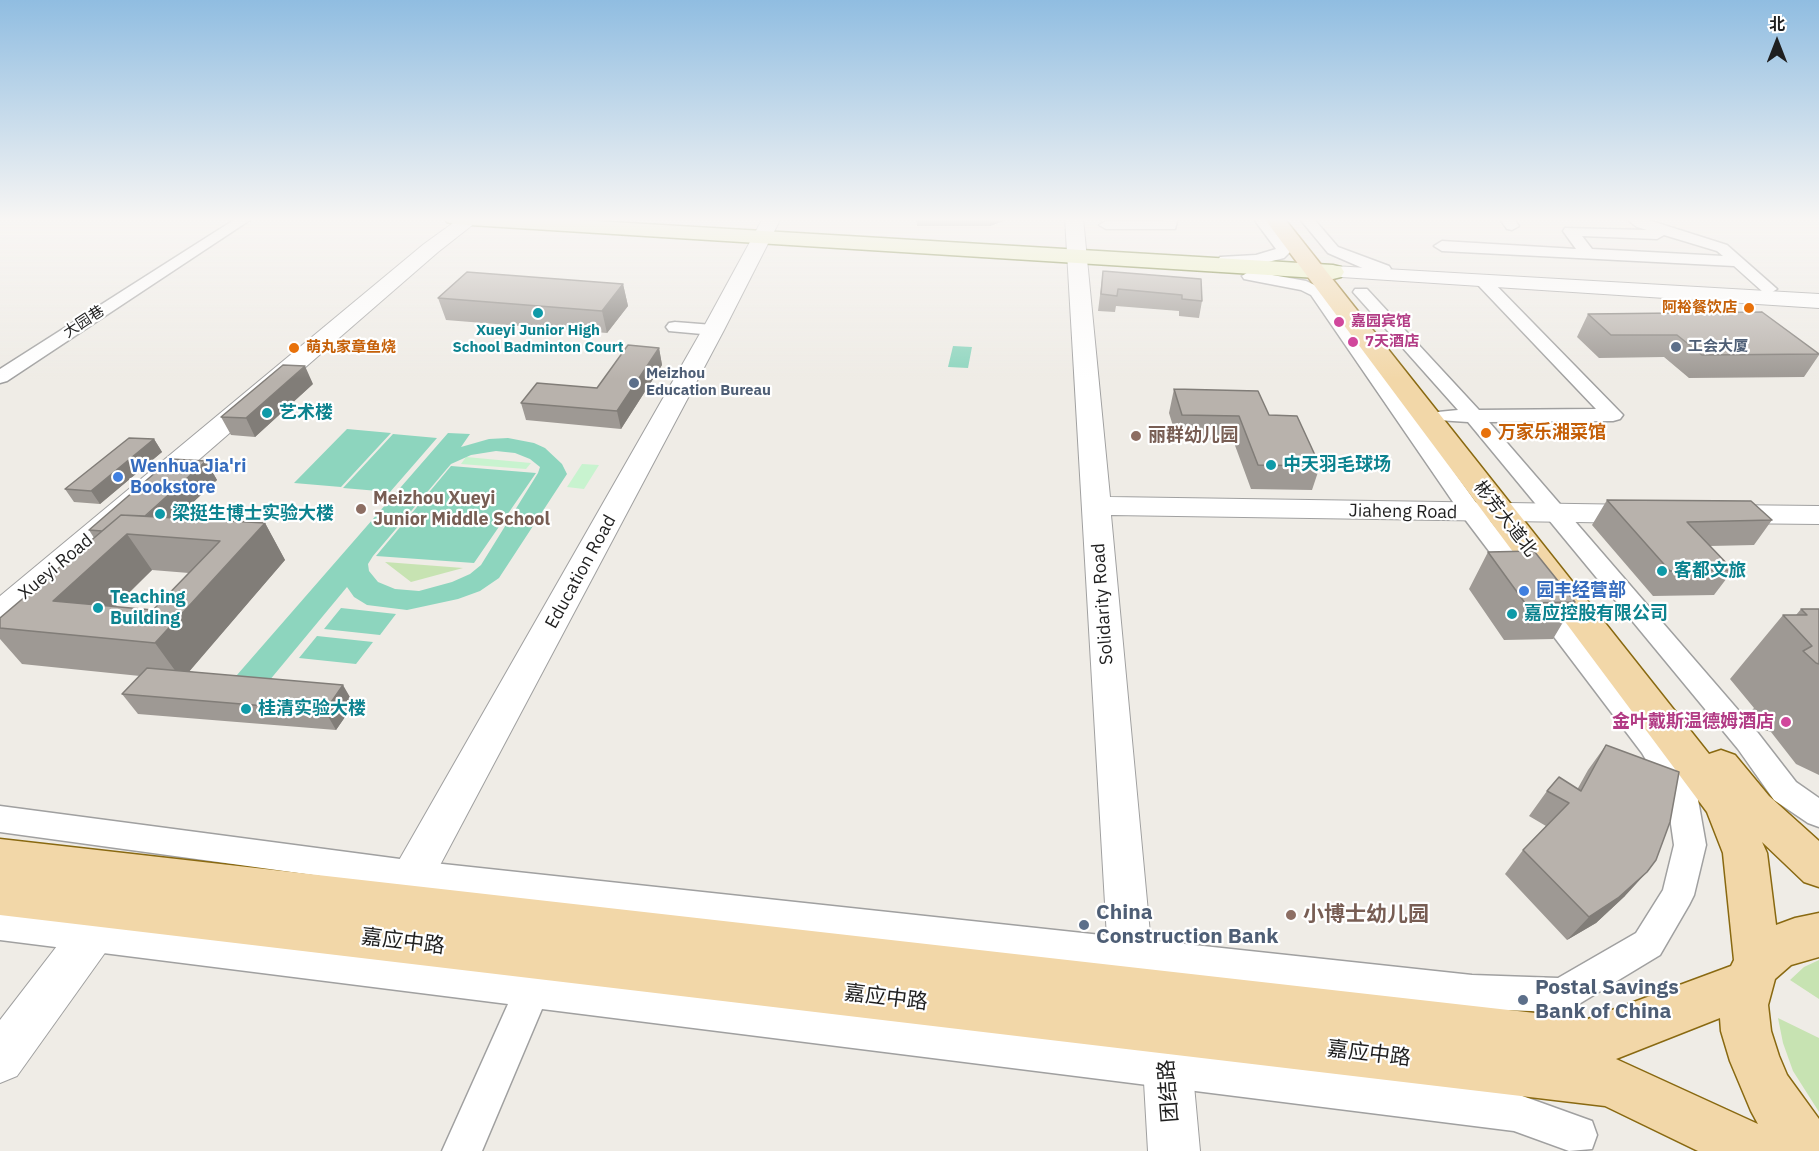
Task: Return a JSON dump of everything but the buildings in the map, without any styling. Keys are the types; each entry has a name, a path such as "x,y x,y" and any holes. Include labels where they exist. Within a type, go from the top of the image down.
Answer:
{"main road":[{"path":"1319,272 1324,272"},
{"name":"彬芳大道北","path":"1324,272 1459,416 1498,513 1754,808 1819,868"},
{"name":"彬芳大道北","path":"1324,272 1498,513 1724,803 1745,853 1753,973 1744,1005 1746,1031 1755,1061 1770,1093 1792,1128 1811,1151"},
{"name":"嘉应中路","path":"0,858 406,890 1129,972 1588,1044 1676,1012 1753,973 1774,949 1795,940 1819,935"},
{"name":"嘉应中路","path":"0,895 101,922 1165,1030 1608,1081 1758,1151"}],"street":[{"name":"大园巷","path":"7,373 163,272"},
{"name":"Xueyi Road","path":"0,614 403,272"},
{"name":"Education Road","path":"406,890 743,272"},
{"name":"Solidarity Road","path":"1079,272 1129,972"},
{"path":"1324,272 1819,301"},
{"path":"1750,272 1769,289"},
{"path":"1129,972 1562,995 1648,944 1678,895 1690,845 1682,794 1498,513 1317,292 1306,286 1250,276"},
{"path":"1459,416 1613,414 1483,281"},
{"path":"1361,292 1459,416 1556,513 1748,741 1785,791 1819,814"},
{"path":"675,327 713,330"},
{"name":"Jiaheng Road","path":"1096,506 1664,514"},
{"path":"1700,514 1819,515"},
{"path":"0,819 406,890"},
{"path":"0,924 101,922 1514,1112 1578,1135"},
{"path":"0,1059 101,922"},
{"path":"462,1151 525,1006"},
{"name":"团结路","path":"1165,1030 1174,1151"}],"green space":[{"path":"953,346 972,347 968,368 948,367"},
{"path":"347,429 391,433 341,487 294,483"},
{"path":"448,433 470,434 461,447 489,439 508,438 534,443 545,448 562,464 567,474 499,578 480,591 458,599 407,610 367,605 354,597 347,587 264,687 230,683","holes":["496,451 515,453 530,459 540,467 481,565 470,574 452,582 419,591 395,589 378,582 369,571 368,564 451,464 471,455"]},
{"path":"393,434 437,438 390,492 343,488"},
{"path":"466,457 531,463 526,469 461,464"},
{"path":"582,464 599,465 584,489 567,487"},
{"path":"451,466 536,473 474,563 376,556"},
{"path":"385,562 463,568 411,582"},
{"path":"341,608 396,614 380,635 324,629"},
{"path":"317,636 373,642 356,664 299,658"},
{"path":"1819,960 1819,999 1790,980 1804,967"},
{"path":"1778,1018 1819,1038 1819,1112 1793,1071 1783,1043"}],"place":[{"name":"阿裕餐饮店","path":"1749,308"},
{"name":"Xueyi Junior High School Badminton Court","path":"538,313"},
{"name":"嘉园宾馆","path":"1339,322"},
{"name":"7天酒店","path":"1353,342"},
{"name":"工会大厦","path":"1676,347"},
{"name":"萌丸家章鱼烧","path":"294,348"},
{"name":"Meizhou Education Bureau","path":"634,383"},
{"name":"艺术楼","path":"267,413"},
{"name":"万家乐湘菜馆","path":"1486,433"},
{"name":"丽群幼儿园","path":"1136,436"},
{"name":"中天羽毛球场","path":"1271,465"},
{"name":"Wenhua Jia'ri Bookstore","path":"118,477"},
{"name":"Meizhou Xueyi Junior Middle School","path":"361,509"},
{"name":"梁挺生博士实验大楼","path":"160,514"},
{"name":"客都文旅","path":"1662,571"},
{"name":"园丰经营部","path":"1524,591"},
{"name":"Teaching Building","path":"98,608"},
{"name":"嘉应控股有限公司","path":"1512,614"},
{"name":"桂清实验大楼","path":"246,709"},
{"name":"金叶戴斯温德姆酒店","path":"1786,722"},
{"name":"小博士幼儿园","path":"1291,915"},
{"name":"China Construction Bank","path":"1084,925"},
{"name":"Postal Savings Bank of China","path":"1523,1000"}]}
